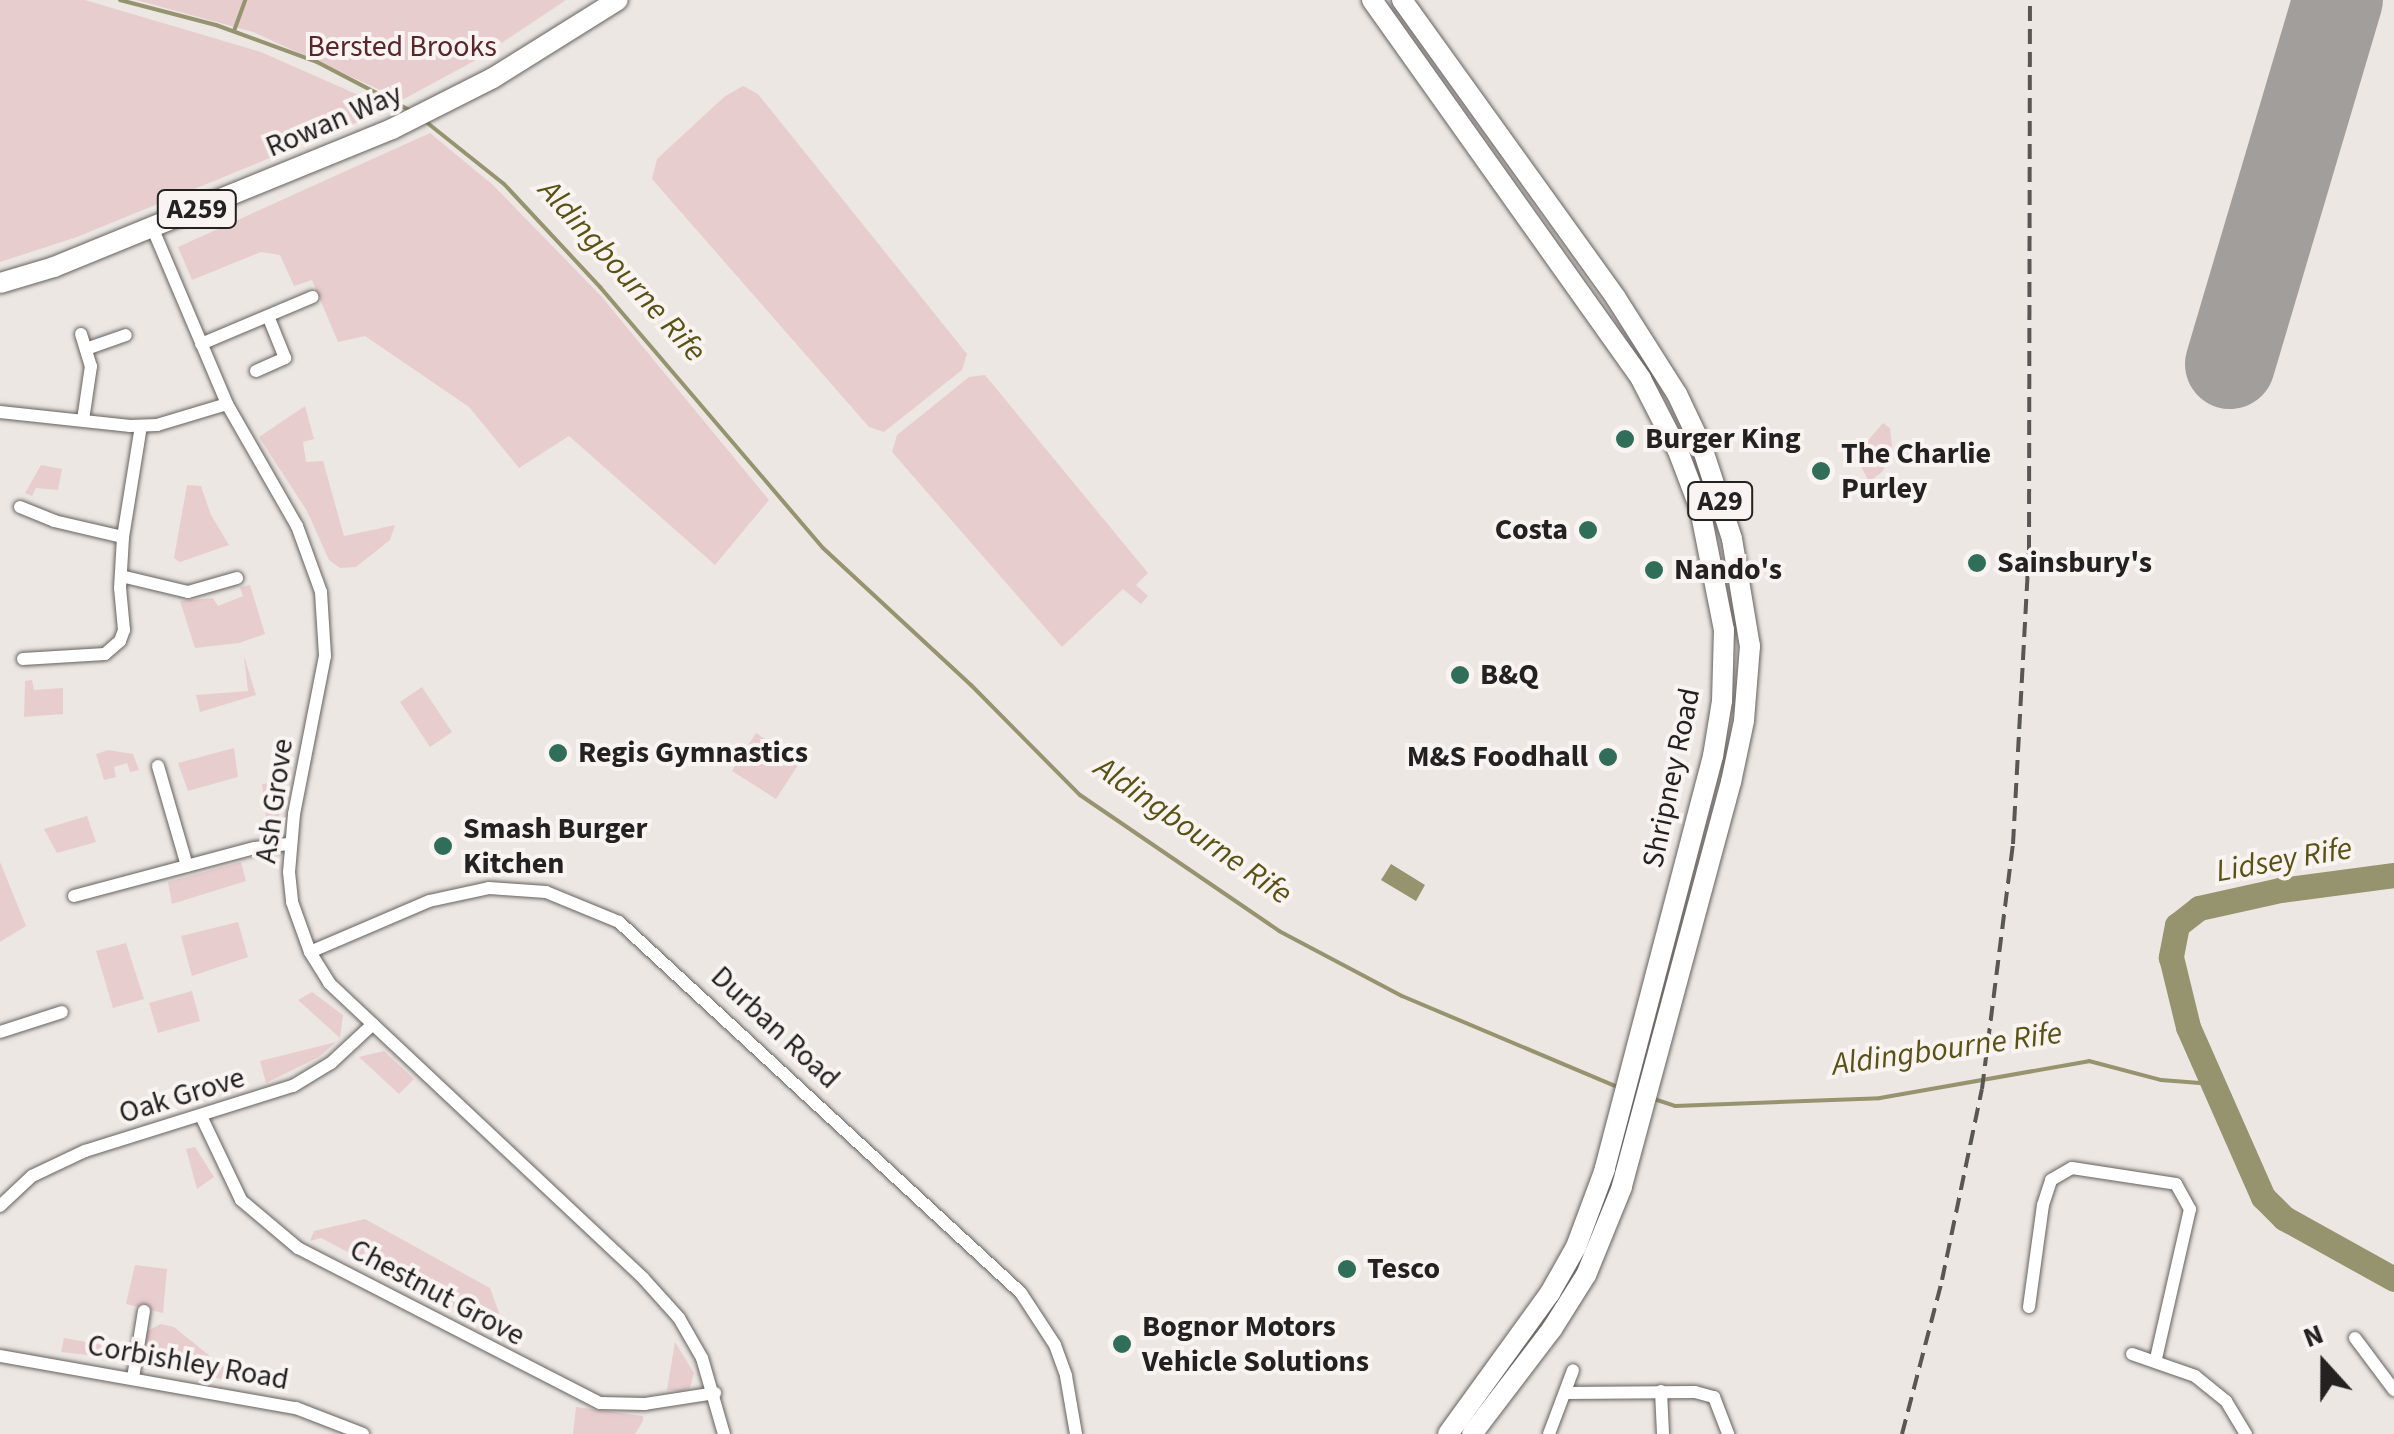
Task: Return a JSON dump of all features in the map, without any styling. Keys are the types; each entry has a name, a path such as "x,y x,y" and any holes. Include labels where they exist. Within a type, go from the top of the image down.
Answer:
{"main road":[{"name":"Rowan Way","path":"0,284 392,130 445,105 618,0"},
{"name":"Shripney Road","path":"1372,0 1642,379 1690,480 1712,552 1724,630 1722,701 1713,756 1605,1169 1576,1247 1542,1306 1448,1434"},
{"name":"Shripney Road","path":"1402,0 1650,348 1702,447 1736,555 1750,646 1744,721 1653,1082 1593,1261 1552,1330 1472,1434"}],"street":[{"name":"Ash Grove","path":"152,227 227,404 297,526 321,592 325,656 290,844 292,902 310,952 329,982 643,1278 678,1318 702,1358 716,1394 724,1434"},
{"path":"202,344 312,297"},
{"path":"256,372 285,358 268,316"},
{"path":"80,334 92,366 83,420"},
{"path":"86,349 126,335"},
{"path":"0,412 141,426 227,404"},
{"path":"23,659 105,654 114,649 124,630 123,536 141,426"},
{"path":"20,507 54,521 123,536"},
{"path":"121,576 188,592 237,578"},
{"path":"158,766 187,866"},
{"path":"74,896 254,848 290,844"},
{"name":"Durban Road","path":"310,952 429,901 489,888 546,892 619,922 1021,1293 1055,1345 1076,1434"},
{"path":"0,1032 62,1012"},
{"name":"Oak Grove","path":"0,1206 32,1176 72,1157 308,1078 374,1024"},
{"name":"Chestnut Grove","path":"201,1116 241,1200 273,1231 313,1256 600,1403 645,1404 716,1394"},
{"path":"2029,1307 2043,1205 2051,1180 2072,1168 2176,1184 2190,1209 2156,1359"},
{"path":"133,1378 144,1312"},
{"path":"2355,1338 2394,1390"},
{"path":"2132,1354 2156,1359 2212,1388 2246,1434"},
{"name":"Corbishley Road","path":"0,1356 296,1408 363,1434"},
{"path":"1549,1434 1573,1370"},
{"path":"1565,1392 1661,1392 1714,1397 1728,1434"},
{"path":"1661,1392 1664,1434"}],"green space":[{"path":"0,0 85,0 261,52 390,109 77,237 0,262"},
{"name":"Bersted Brooks","path":"136,0 566,0 476,60 402,100 253,32"},
{"path":"743,86 758,94 967,354 962,370 884,432 869,427 652,179 657,159 724,97"},
{"path":"430,133 493,185 601,296 769,500 715,565 569,436 519,468 469,407 365,336 338,342 312,280 294,286 280,255 261,252 192,280 178,247"},
{"path":"985,375 1148,573 1136,585 1148,596 1141,604 1123,589 1062,647 892,452 897,435 969,377"},
{"path":"305,406 314,439 303,442 306,462 323,461 344,536 395,525 390,540 356,567 340,568 329,560 307,511 259,437"},
{"path":"1883,423 1890,428 1892,446 1883,471 1869,482 1860,464 1841,449 1845,443 1858,452"},
{"path":"41,465 62,469 58,490 36,488 32,496 25,493"},
{"path":"187,485 201,486 211,515 229,545 180,562 174,558"},
{"path":"250,585 265,634 239,643 195,648 180,601 213,598 218,606 243,596 240,587"},
{"path":"244,656 256,695 200,712 196,695 248,691"},
{"path":"32,680 34,690 63,688 63,714 24,717 25,681"},
{"path":"422,687 452,732 430,747 400,702"},
{"path":"756,733 800,762 776,799 732,771"},
{"path":"234,748 238,777 188,791 178,763"},
{"path":"108,750 133,754 139,770 130,772 127,763 114,767 116,777 104,780 96,754"},
{"path":"280,761 288,761 288,768 278,821 268,833 262,784 279,783"},
{"path":"87,816 96,842 57,853 44,829"},
{"path":"0,862 26,926 0,942"},
{"path":"241,862 246,881 172,904 168,882"},
{"path":"238,922 248,957 192,976 181,936"},
{"path":"126,943 144,999 113,1008 96,951"},
{"path":"192,991 200,1021 158,1033 149,1003"},
{"path":"312,992 343,1015 340,1038 298,1000"},
{"path":"336,1042 319,1057 266,1083 260,1061"},
{"path":"384,1051 414,1079 399,1094 359,1057"},
{"path":"195,1147 214,1177 197,1189 186,1149"},
{"path":"365,1219 490,1288 510,1343 502,1333 321,1238 310,1241 314,1231"},
{"path":"135,1265 167,1269 163,1313 126,1304"},
{"path":"161,1324 174,1327 242,1382 138,1366 147,1331"},
{"path":"64,1338 114,1347 113,1358 61,1352"},
{"path":"675,1342 694,1373 690,1388 680,1391 667,1390"},
{"path":"576,1407 643,1416 643,1421 635,1434 573,1434"}],"shaded area":[{"path":"1391,864 1425,885 1416,901 1381,880"}],"waterway":[{"name":"Aldingbourne Rife","path":"120,0 216,25 317,62 413,112"},
{"path":"234,31 245,0"},
{"name":"Aldingbourne Rife","path":"425,121 504,184 600,287 823,548 971,685 1080,795 1279,931 1402,996 1617,1087"},
{"name":"Lidsey Rife","path":"2394,875 2280,890 2199,908 2177,925 2171,957 2188,1027 2263,1197 2284,1218 2394,1279"},
{"name":"Aldingbourne Rife","path":"1654,1099 1675,1106 1880,1098 2089,1061 2161,1080 2213,1084"}],"runway":[{"path":"2230,364 2338,0"}],"railway":[{"path":"1902,1434 1942,1280 1982,1089 2013,844 2029,550 2030,0"}],"place":[{"name":"Burger King","path":"1625,439"},
{"name":"The Charlie Purley","path":"1821,471"},
{"name":"Costa","path":"1588,530"},
{"name":"Sainsbury's","path":"1977,563"},
{"name":"Nando's","path":"1654,570"},
{"name":"B&Q","path":"1460,675"},
{"name":"Regis Gymnastics","path":"558,753"},
{"name":"M&S Foodhall","path":"1608,757"},
{"name":"Smash Burger Kitchen","path":"443,846"},
{"name":"Tesco","path":"1347,1269"},
{"name":"Bognor Motors Vehicle Solutions","path":"1122,1344"}]}
